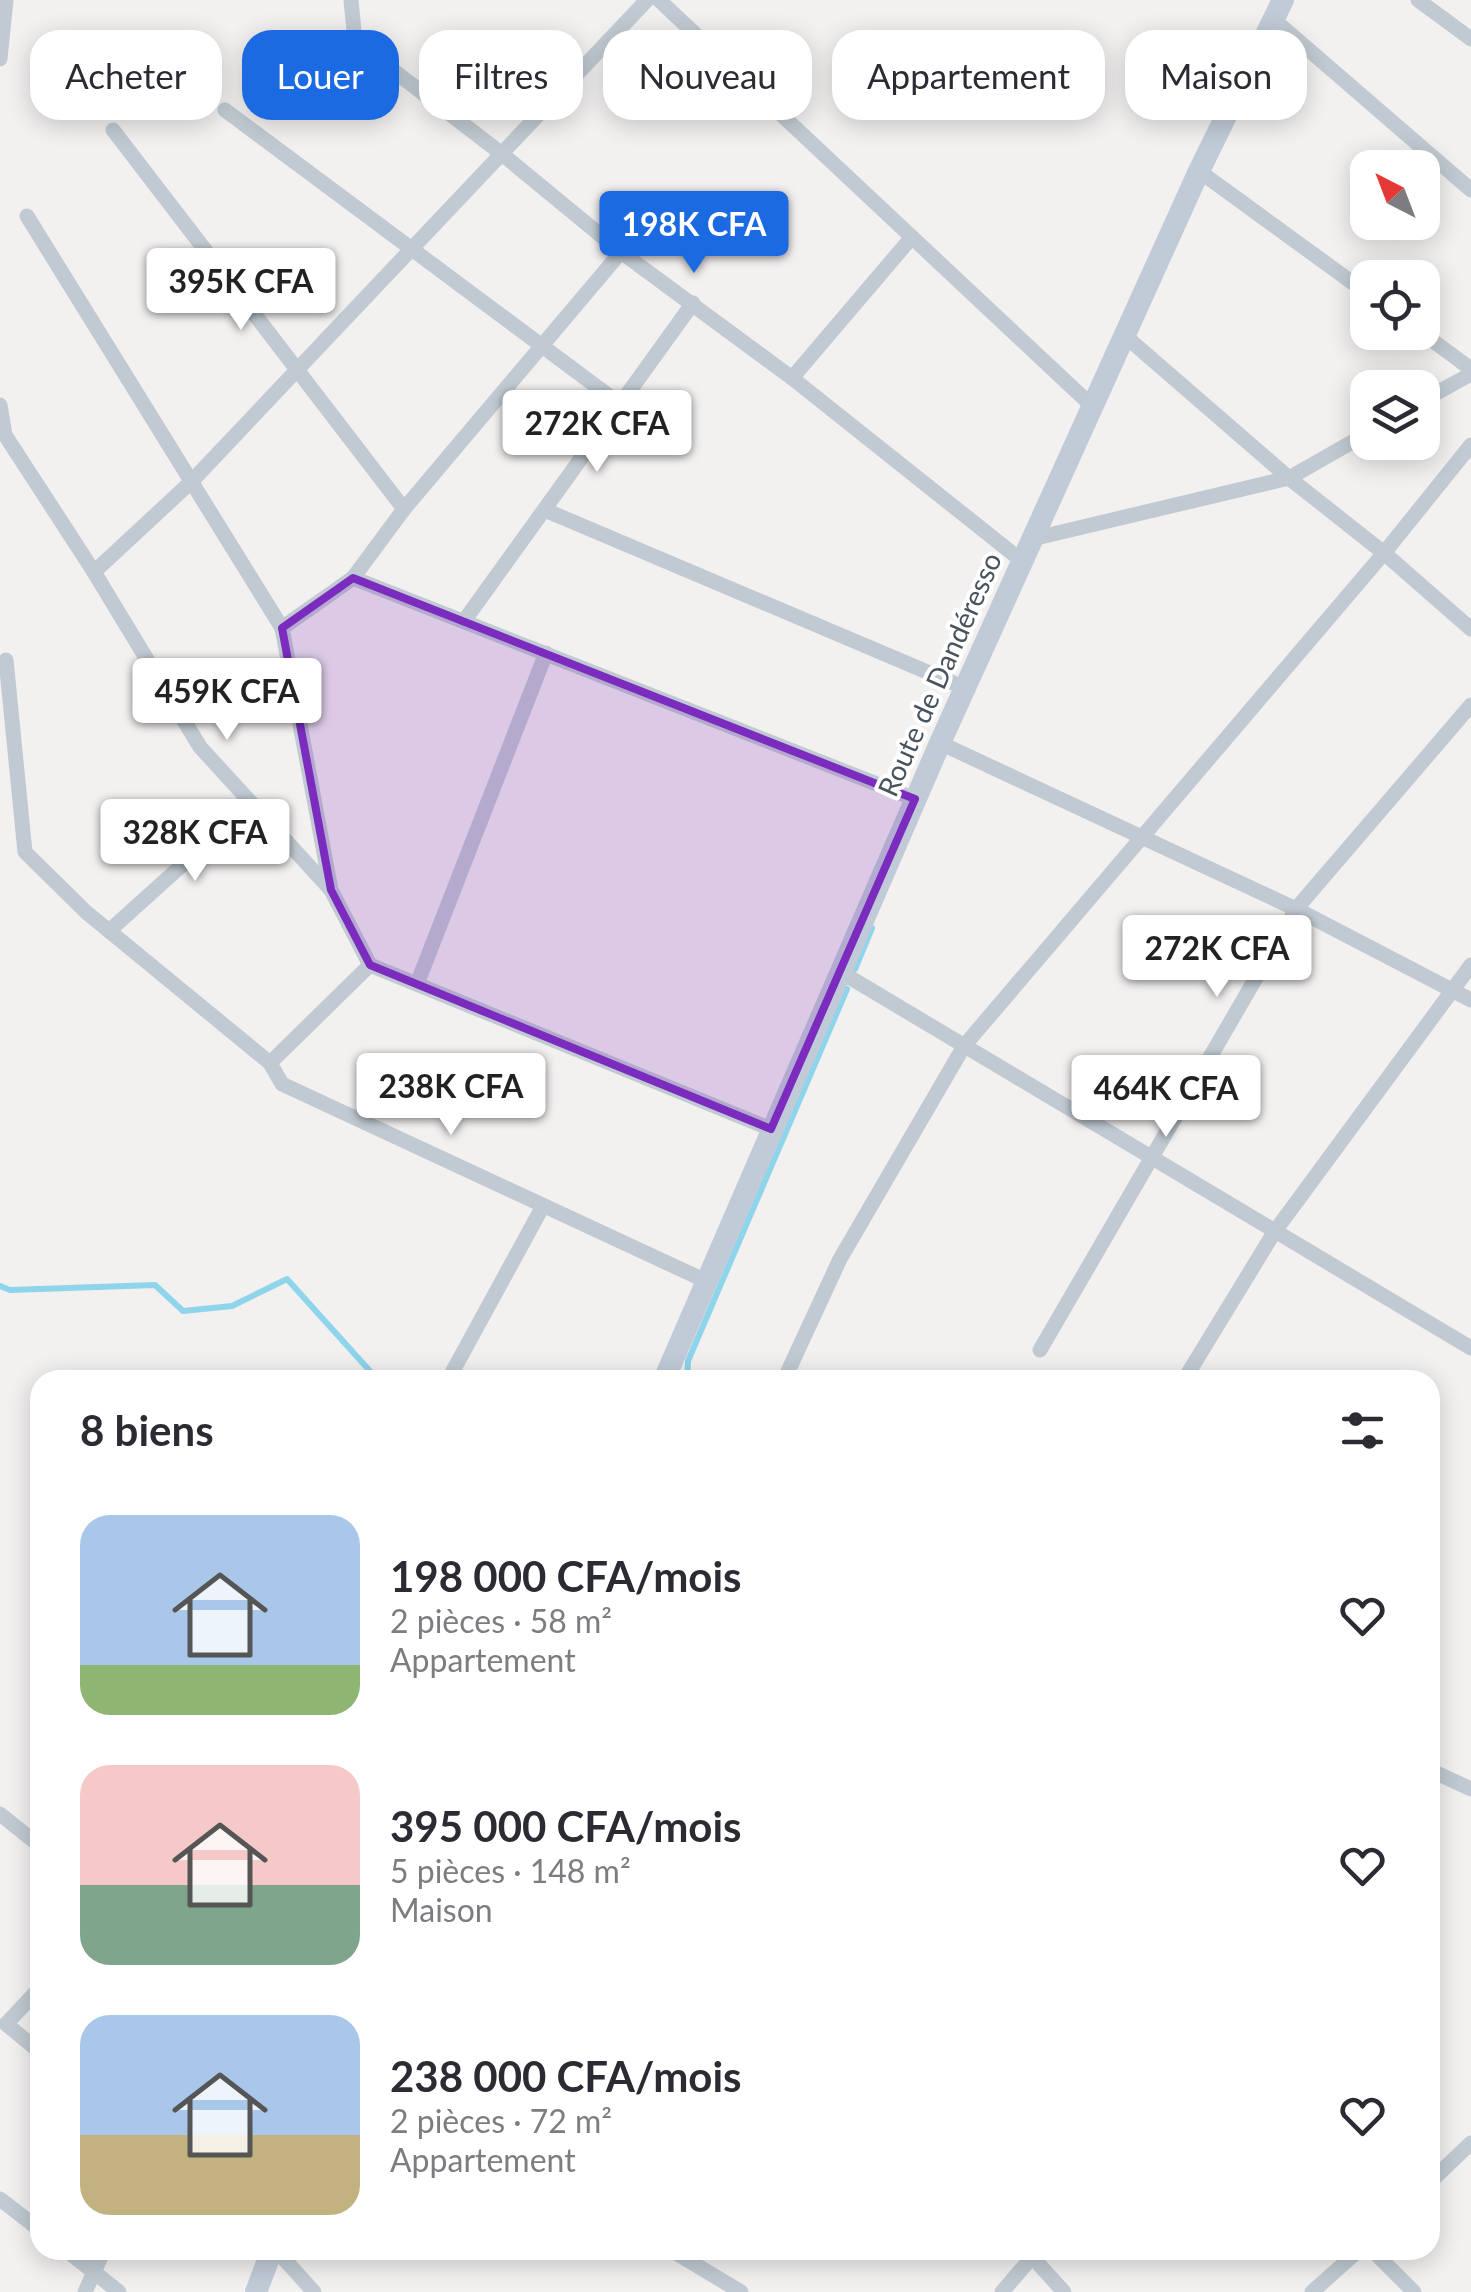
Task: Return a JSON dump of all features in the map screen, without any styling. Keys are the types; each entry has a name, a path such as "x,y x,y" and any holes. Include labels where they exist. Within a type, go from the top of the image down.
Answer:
{"street":[{"path":"0,60 6,0"},
{"path":"351,0 356,41 621,252 792,378 1022,562"},
{"path":"94,572 192,481 647,0"},
{"path":"660,0 1092,406"},
{"path":"1418,0 1471,39"},
{"path":"1278,10 1471,190"},
{"name":"Route de Dandéresso","path":"668,1370 940,743 1199,171 1278,10"},
{"path":"225,110 620,404"},
{"path":"112,130 404,509"},
{"path":"1199,171 1350,281"},
{"path":"27,216 282,628 331,890"},
{"path":"792,378 912,237"},
{"path":"282,628 353,578 404,509 621,252"},
{"path":"464,621 693,302"},
{"path":"1124,335 1471,629"},
{"path":"1440,347 1471,371 1440,391"},
{"path":"0,404 5,435 200,747 331,890 370,965 771,1129"},
{"path":"1032,539 1289,478 1350,443"},
{"path":"789,1370 840,1259 964,1046 1384,553 1471,445"},
{"path":"545,510 965,688"},
{"path":"353,578 915,799"},
{"path":"417,984 546,653"},
{"path":"6,660 25,852 110,931 270,1064 282,1084 706,1280"},
{"path":"1040,1350 1296,909 1471,705"},
{"path":"940,743 1296,909 1471,1000"},
{"path":"110,931 252,803"},
{"path":"1190,1370 1275,1231 1471,964"},
{"path":"270,1064 370,965"},
{"path":"838,971 1471,1348"},
{"path":"453,1370 543,1206"},
{"path":"1440,1775 1471,1789"},
{"path":"0,1814 30,1838"},
{"path":"30,1997 2,2024 30,2045"},
{"path":"1440,2172 1471,2142"},
{"path":"0,2199 30,2222"},
{"path":"78,2260 119,2292"},
{"path":"85,2292 100,2260"},
{"path":"256,2292 270,2260"},
{"path":"284,2260 314,2292"},
{"path":"688,2260 741,2292"},
{"path":"1002,2292 1026,2260"},
{"path":"1038,2260 1064,2292"},
{"path":"1312,2292 1347,2260"},
{"path":"1382,2260 1414,2292"}],"highlighted area":[{"path":"353,578 915,799 771,1129 370,965 331,890 282,628"}],"waterway":[{"path":"855,969 872,928"},
{"path":"688,1370 688,1361 847,989"},
{"path":"0,1286 10,1290 155,1285 183,1311 232,1306 287,1279 369,1370"}]}
